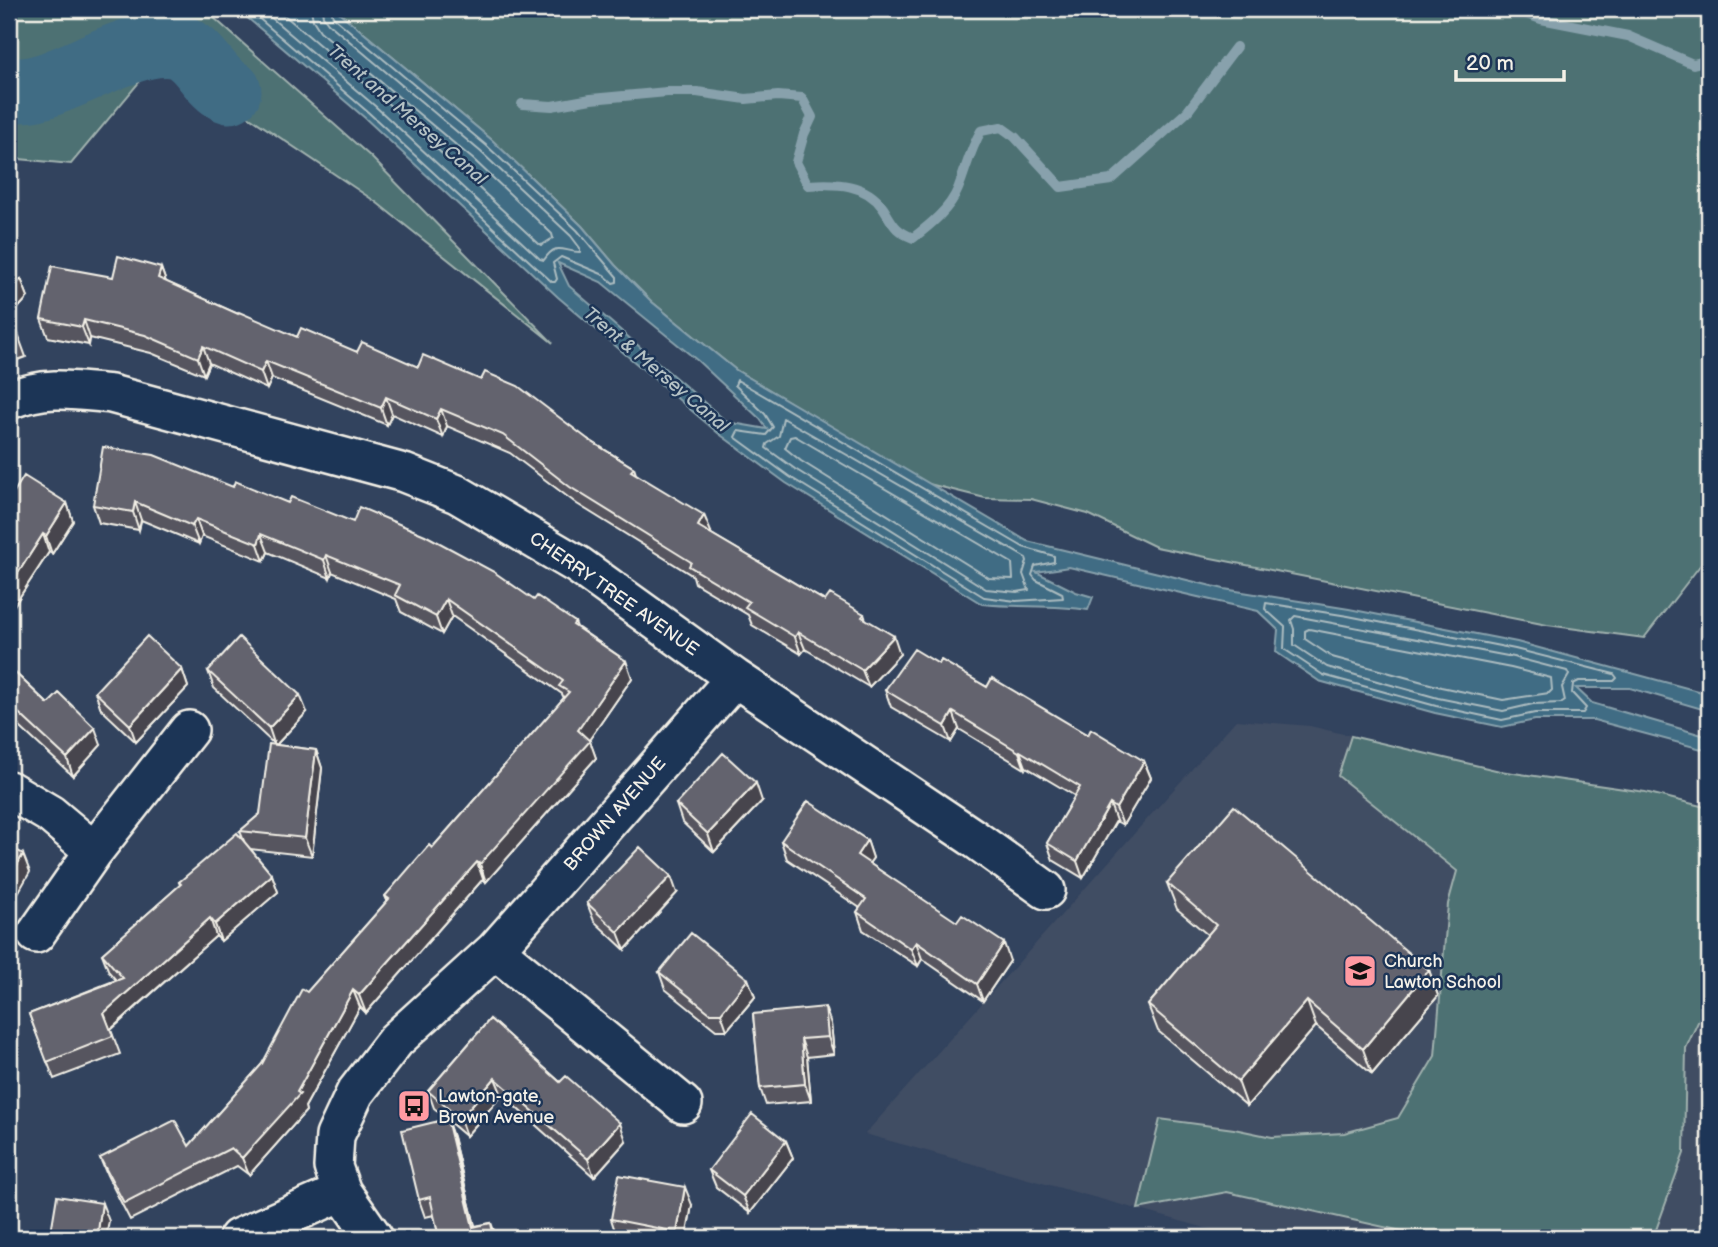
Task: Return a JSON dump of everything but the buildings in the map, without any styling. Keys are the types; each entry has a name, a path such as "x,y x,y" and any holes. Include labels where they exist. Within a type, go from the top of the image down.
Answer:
{"street":[{"name":"CHERRY TREE AVENUE","path":"9,400 30,391 63,389 111,394 404,473 457,495 578,565 735,678 972,837 1046,890"},
{"name":"BROWN AVENUE","path":"373,1238 342,1192 333,1167 335,1136 355,1093 396,1040 495,950 735,678"},
{"path":"36,934 94,851 189,730"},
{"path":"9,790 50,814 94,851"},
{"path":"495,950 683,1104"},
{"path":"238,1238 342,1192"}],"shaded area":[{"name":"Church Lawton School","path":"1236,720 1310,726 1500,771 1645,792 1709,808 1709,1207 1701,1238 1242,1238 865,1134"}],"green space":[{"path":"9,9 204,9 371,157 553,343 376,202 160,57 71,164 9,158"},
{"path":"335,9 1709,9 1709,554 1644,638 1547,625 1156,547 1088,514 1031,499 985,498 925,483 736,370 652,302 615,265 582,226 492,140"},
{"path":"1351,736 1500,771 1645,792 1709,808 1709,998 1686,1048 1684,1153 1653,1238 1433,1238 1227,1192 1138,1209 1160,1119 1272,1137 1344,1133 1398,1118 1435,1056 1448,904 1457,871 1338,776"}],"water":[{"path":"237,9 335,9 492,140 582,226 615,265 652,302 736,370 1027,541 1224,589 1349,609 1517,642 1709,694 1709,711 1630,688 1576,688 1592,703 1709,737 1709,751 1594,720 1535,720 1502,727 1435,713 1319,681 1276,652 1278,630 1258,611 1069,567 1036,572 1076,592 1093,597 1088,610 982,604 786,483 718,433 558,297 365,118","holes":["558,263 601,282 698,361 760,419 767,429 727,422 569,286"]}],"waterway":[{"path":"1513,9 1541,19 1628,36 1693,64 1709,60"},
{"path":"9,88 24,90 42,86 130,51 172,45 189,52 229,91"},
{"path":"522,104 552,106 591,99 667,92 697,92 746,99 778,96 802,98 812,117 796,162 808,185 829,184 859,189 876,200 898,229 913,238 950,203 981,131 1001,127 1015,137 1061,187 1111,180 1187,112 1236,47"}],"place":[{"name":"Church Lawton School","path":"1360,971"},
{"name":"Lawton-gate, Brown Avenue","path":"414,1106"}],"water label":[{"name":"Trent and Mersey Canal","path":"407,115"},
{"name":"Trent & Mersey Canal","path":"656,370"}]}
